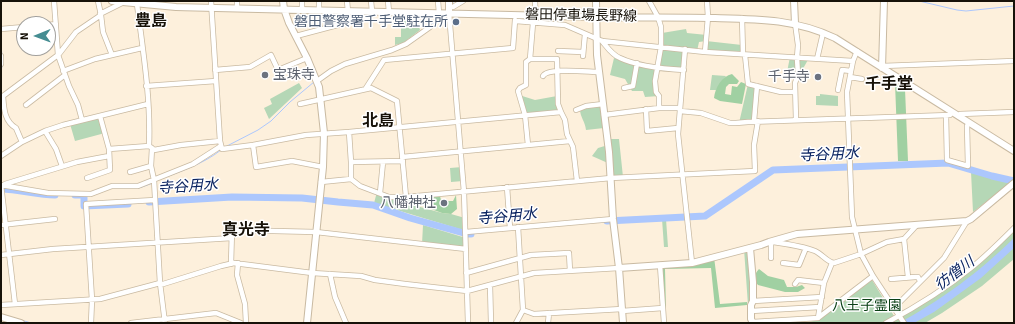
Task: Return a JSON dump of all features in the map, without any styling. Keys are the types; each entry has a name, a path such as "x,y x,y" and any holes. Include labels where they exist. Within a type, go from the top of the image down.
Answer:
{"street":[{"path":"54,1 55,16"},
{"path":"98,1 103,32 112,55"},
{"name":"磐田停車場長野線","path":"112,1 211,4 237,8 302,10 439,13 450,10 596,17 708,17 777,20 823,33 857,51 1014,151"},
{"path":"237,1 237,8"},
{"path":"283,1 284,9 316,79 321,99 324,133 323,167 307,323"},
{"path":"302,1 302,10"},
{"path":"319,1 320,10"},
{"path":"296,36 349,22 347,1"},
{"path":"371,1 372,12"},
{"path":"388,1 389,12"},
{"path":"438,1 439,13"},
{"path":"449,1 466,232 468,323 464,323"},
{"path":"450,10 462,1"},
{"path":"528,145 525,116 518,92 520,88 526,86 526,62 530,59 536,15 535,1"},
{"path":"596,1 596,17 599,40 599,72 611,178 613,219 619,268 623,323"},
{"path":"649,1 658,17 661,27 662,47 655,88 659,96 659,108"},
{"path":"705,52 708,17 707,1"},
{"path":"794,1 795,24 798,40 798,75 795,83 796,120"},
{"path":"884,1 882,67 1014,61"},
{"path":"22,142 16,128 11,125 5,114 2,96 58,54 76,32 101,14 124,2"},
{"path":"141,3 142,48 150,127 151,166 154,180 160,284 165,321"},
{"path":"211,4 220,143 222,149 324,133 349,132 561,112"},
{"path":"384,60 513,48 516,21 512,14"},
{"path":"742,18 744,55 748,84 782,92 795,92"},
{"path":"516,21 565,25 599,40 705,52 853,60"},
{"path":"56,24 58,54 64,73 78,105 82,120"},
{"path":"316,79 345,64 392,50 406,44 430,27"},
{"path":"1,29 16,28"},
{"path":"817,59 823,33"},
{"path":"558,51 583,54 585,34"},
{"path":"599,40 620,58 658,67 684,70"},
{"path":"26,105 64,73 95,59 142,48"},
{"path":"685,49 678,128 692,263"},
{"path":"366,88 392,50"},
{"path":"857,51 853,60 847,92 852,217 861,254 873,276 904,323"},
{"path":"215,70 250,67 271,55 278,70 307,58"},
{"path":"1,56 1,64"},
{"path":"530,59 557,59 558,104 565,120 567,134 573,147 577,181"},
{"path":"624,88 633,86 637,63"},
{"path":"543,76 546,72 557,70 599,72"},
{"path":"838,90 842,70 851,71"},
{"path":"850,77 862,79"},
{"path":"146,86 216,81"},
{"path":"321,182 351,179 360,186 389,197 406,197 611,178 755,171 754,145 757,86"},
{"path":"300,104 366,88 376,90 397,101 406,197"},
{"path":"1,156 22,142 45,131 82,120 148,104"},
{"path":"576,110 603,104"},
{"path":"604,115 646,109 680,109 701,113 736,123 756,121 950,115 952,112"},
{"path":"646,109 647,131 678,128"},
{"path":"958,116 960,114 1014,112"},
{"path":"946,115 947,160 968,166 967,126 969,123"},
{"path":"87,178 110,170 109,149 100,116"},
{"path":"45,131 56,149 62,166"},
{"path":"349,132 351,179"},
{"path":"351,162 383,162 461,152 570,141"},
{"path":"109,149 151,147 154,150 181,145 220,143"},
{"path":"1,185 43,192 91,194 112,186 138,186 193,164 220,143"},
{"path":"253,145 256,167 292,161 323,167"},
{"path":"1,185 42,174 62,166 109,156"},
{"path":"380,193 383,162"},
{"path":"130,172 151,166"},
{"path":"1,305 100,299 238,263 312,273 361,276 375,280 410,285 467,291 534,273 692,263 797,234 967,221 1014,183"},
{"path":"1,185 4,225 16,304"},
{"path":"506,187 510,228"},
{"path":"90,323 92,300 86,204 154,200"},
{"path":"4,225 55,219"},
{"path":"466,232 613,219"},
{"path":"894,308 944,258 967,221"},
{"path":"771,241 806,248 817,252 834,264 887,242 904,239 916,226"},
{"path":"516,323 523,310 518,228"},
{"path":"886,323 900,317 935,295 971,268 1014,228"},
{"path":"231,264 232,230 316,232 466,249"},
{"path":"1,256 88,247 232,238"},
{"path":"904,239 908,277"},
{"path":"771,241 771,258"},
{"path":"750,248 753,301 751,304 751,311 753,323 818,318 873,276"},
{"path":"783,263 799,265 806,248"},
{"path":"466,273 531,255 569,252 570,271"},
{"path":"238,263 237,275 245,304 246,323"},
{"path":"818,318 824,283 832,263"},
{"path":"660,265 664,323"},
{"path":"330,274 335,297 346,323"},
{"path":"891,278 915,276 918,277 920,281"},
{"path":"795,284 798,280 824,283"},
{"path":"490,285 491,323"},
{"path":"753,301 822,297"},
{"path":"751,311 820,307"},
{"path":"523,310 534,314 663,308"},
{"path":"131,323 165,321 216,313 241,323"},
{"path":"548,323 549,313"},
{"path":"1,317 18,323"}],"green space":[{"path":"395,15 416,16 420,30 403,43 395,45 395,37 401,37 401,19 395,19"},
{"path":"686,29 687,33 707,35 706,41 699,42 697,51 685,49 684,70 658,67 662,33"},
{"path":"706,41 742,45 743,54 705,52"},
{"path":"790,57 809,58 800,74 787,72"},
{"path":"614,58 658,67 655,87 659,96 645,97 643,91 632,91 625,79 610,75"},
{"path":"732,74 739,81 737,84 729,84 726,87 725,94 731,95 732,86 737,87 741,82 746,84 742,104 720,101 714,98 716,90 722,80 728,75"},
{"path":"712,75 726,76 716,90 710,90"},
{"path":"299,83 302,88 269,119 264,108 272,104 270,99"},
{"path":"895,83 905,89 908,161 898,161"},
{"path":"748,84 757,86 754,121 739,123"},
{"path":"820,94 838,96 838,106 816,105 816,96 820,96"},
{"path":"519,95 535,100 557,96 561,112 525,115"},
{"path":"603,106 604,128 586,130 580,109"},
{"path":"100,116 105,133 75,141 70,124"},
{"path":"607,139 619,139 623,177 611,178 610,164 592,156 598,148 608,145"},
{"path":"462,167 463,181 451,182 450,168"},
{"path":"971,172 1010,183 973,212"},
{"path":"377,192 392,197 412,196 413,205 465,218 466,231 374,203"},
{"path":"456,195 457,209 451,214 442,213 431,209 431,200 435,196 440,196 442,204 445,205 448,201 453,201"},
{"path":"662,219 666,219 668,247 664,247"},
{"path":"423,225 466,238 466,249 422,244"},
{"path":"1014,231 1014,259 982,286 925,323 887,323 971,268"},
{"path":"750,248 753,301 748,305 744,249"},
{"path":"714,257 720,304 747,302 747,305 715,308 711,268 665,269 666,309 660,304 660,266"},
{"path":"759,269 768,276 784,280 787,287 802,285 805,288 798,292 785,292 758,285 755,281 755,277"},
{"name":"八王子霊園","path":"872,280 894,316 881,323 775,323 775,321 808,322 819,320"}],"water":[{"path":"1014,238 1014,248 981,278 934,312 914,323 899,323 960,285"}],"waterway":[{"path":"919,1 966,11 1014,6"},
{"path":"430,25 441,18"},
{"path":"1,47 3,63 1,70"},
{"path":"317,78 328,71"},
{"path":"227,146 258,130 271,121 290,102 314,82"},
{"path":"156,181 198,164 221,150"},
{"name":"寺谷用水","path":"607,221 705,216 773,170 948,163 1014,181"},
{"path":"139,188 153,183"},
{"path":"125,188 136,188"},
{"name":"寺谷用水","path":"1,189 55,195"},
{"name":"寺谷用水","path":"75,195 84,195 84,206 128,204"},
{"name":"寺谷用水","path":"149,202 232,197 302,198 373,205 410,218 471,234"},
{"path":"21,320 31,323"}],"place":[{"name":"磐田警察署千手堂駐在所","path":"456,22"},
{"name":"宝珠寺","path":"265,75"},
{"name":"千手寺","path":"818,77"},
{"name":"八幡神社","path":"444,203"}],"district":[{"name":"豊島","path":"151,22"},
{"name":"千手堂","path":"889,85"},
{"name":"北島","path":"378,122"},
{"name":"真光寺","path":"246,231"}],"water label":[{"name":"彷僧川","path":"955,274"}]}
